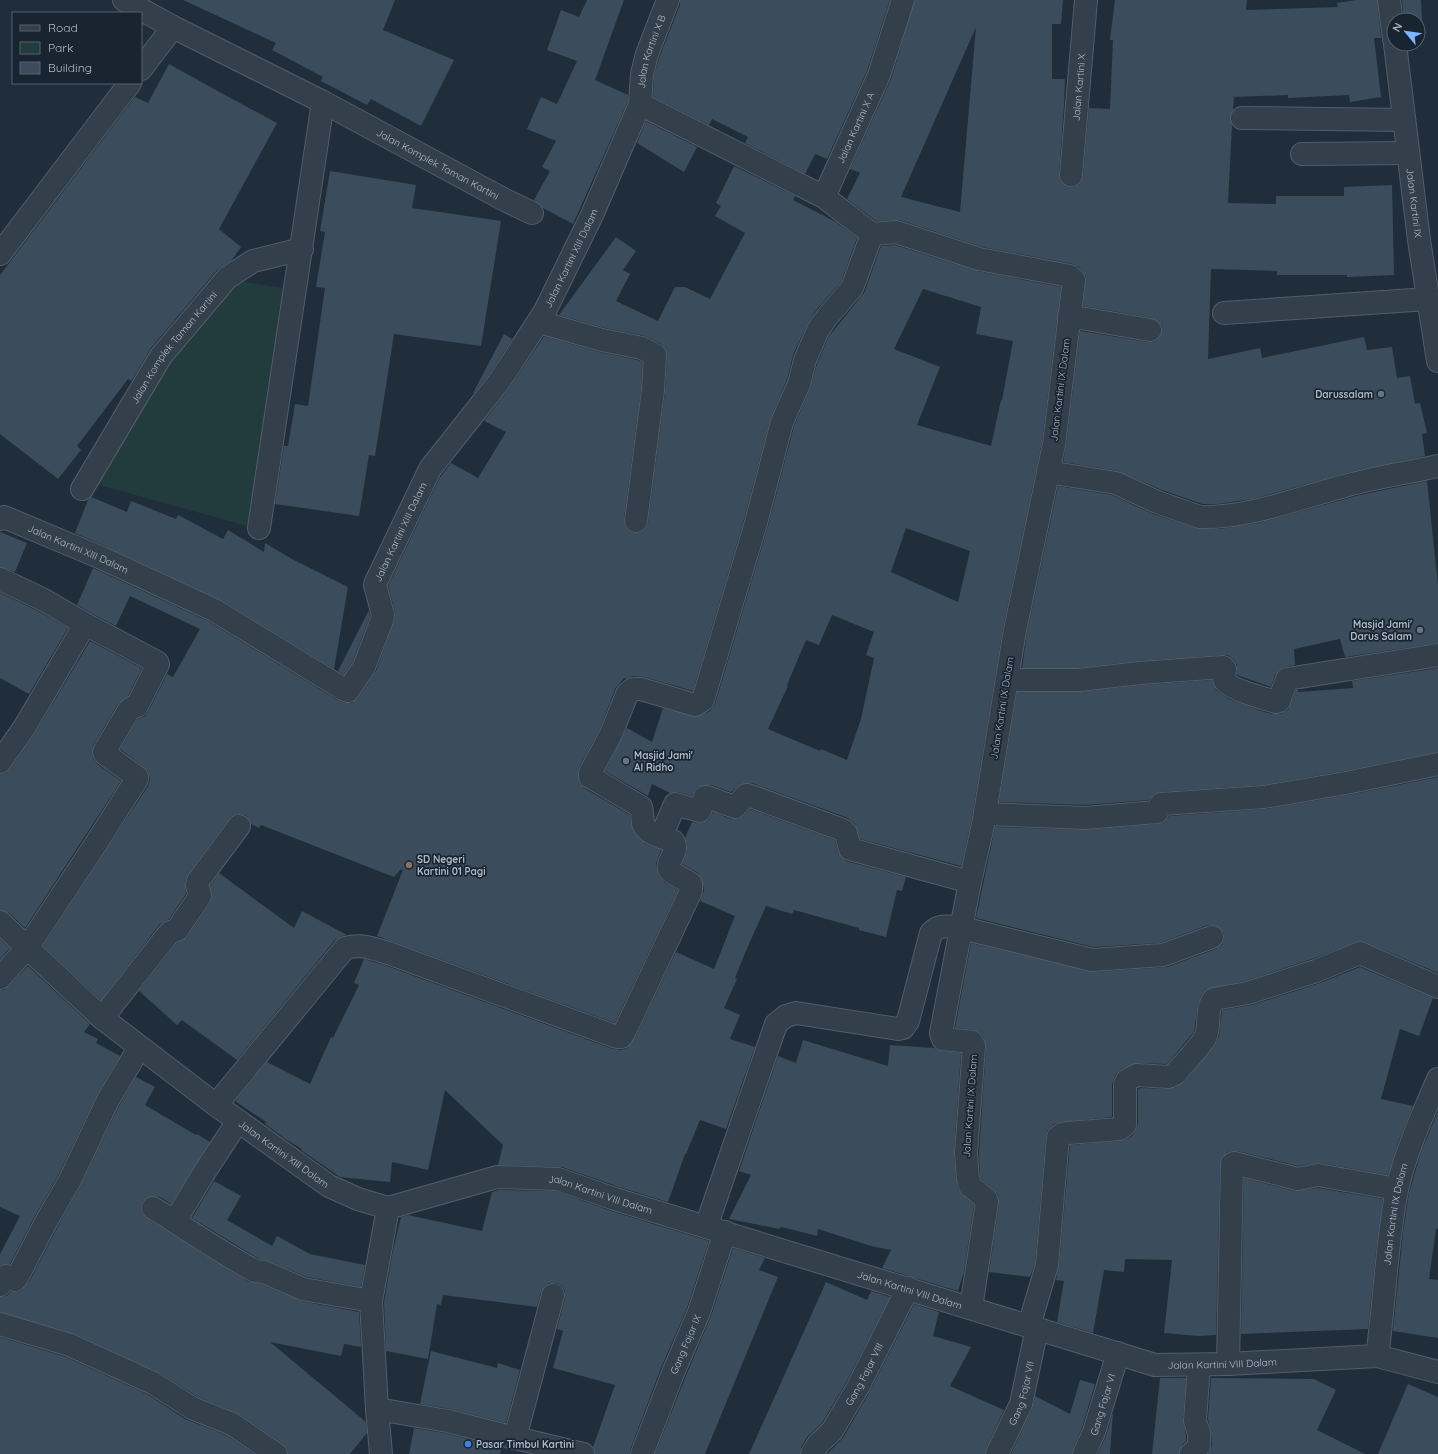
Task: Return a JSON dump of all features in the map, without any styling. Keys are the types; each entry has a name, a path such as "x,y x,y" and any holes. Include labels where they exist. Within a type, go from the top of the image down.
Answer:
{"street":[{"name":"Jalan Komplek Taman Kartini","path":"124,0 173,27 323,102 503,199 532,213"},
{"name":"Jalan Kartini X B","path":"640,104 642,74 647,54 668,0"},
{"name":"Jalan Kartini X A","path":"824,197 879,75 903,0"},
{"name":"Jalan Kartini X","path":"1072,175 1086,0"},
{"path":"1389,0 1391,12"},
{"path":"142,68 173,27"},
{"name":"Jalan Kartini IX","path":"1396,52 1408,153 1438,362"},
{"path":"0,254 129,84"},
{"path":"259,528 323,102"},
{"path":"216,1105 345,948 355,945 365,946 391,954 617,1037 621,1037 691,891 691,884 687,879 673,874 670,870 669,866 675,850 675,844 673,841 648,831 645,828 641,807 638,804 594,779 590,776 590,773 611,734 627,694 633,689 641,689 695,705 703,700 756,523 782,422 799,384 805,360 818,330 852,288 872,234 824,197 640,104"},
{"name":"Jalan Kartini XIII Dalam","path":"0,520 4,517 104,558 214,610 345,690 348,690 364,667 382,620 383,615 375,585 376,582 430,469 501,379 539,322 592,215 640,104"},
{"path":"1242,118 1404,120"},
{"path":"1302,154 1408,153"},
{"name":"Jalan Kartini IX Dalam","path":"872,234 896,232 978,259 1070,276 1074,280 1054,444 1015,630 983,825 970,882 941,1033 943,1039 972,1042 974,1046 966,1153 968,1179 970,1186 986,1199 987,1202 971,1308"},
{"name":"Jalan Komplek Taman Kartini","path":"82,489 161,356 227,278 253,261 302,249"},
{"path":"1224,313 1428,299"},
{"path":"1069,316 1150,330"},
{"path":"539,322 602,340 642,348 655,355 636,521"},
{"path":"1048,472 1116,483 1157,502 1200,517 1206,517 1229,515 1269,508 1347,485 1438,466"},
{"path":"0,579 44,600 85,624 157,662 157,667 137,706 129,710 104,752 137,777 137,779 27,948 0,978"},
{"path":"0,762 24,728 85,624"},
{"path":"1007,680 1079,680 1140,673 1223,667 1225,669 1225,682 1240,690 1276,702 1279,701 1287,679 1438,655"},
{"path":"985,814 1085,818 1157,812 1161,804 1264,796 1346,783 1438,764"},
{"path":"661,837 675,804 700,811 705,797 707,797 735,807 746,795 748,795 843,830 846,834 850,849 970,882"},
{"path":"102,1018 170,932 177,930 200,896 198,881 239,826"},
{"name":"Jalan Kartini XIII Dalam","path":"0,922 102,1018 139,1048 216,1105 329,1186 358,1199 388,1208"},
{"name":"Gang Fajar IX","path":"642,1454 698,1312 715,1230 776,1024 786,1016 796,1013 898,1029 904,1028 908,1021 931,933 934,928 940,926 962,928"},
{"path":"962,928 1092,960 1163,955 1212,937"},
{"name":"Gang Fajar VII","path":"997,1454 1021,1404 1033,1327 1047,1265 1058,1137 1067,1133 1123,1128 1125,1126 1125,1084 1127,1080 1137,1075 1170,1077 1175,1074 1205,1038 1211,1003 1214,999 1248,993 1316,971 1360,953 1438,986"},
{"path":"0,1285 6,1276 15,1280 18,1276 70,1180 108,1100 139,1048"},
{"name":"Jalan Kartini IX Dalam","path":"1377,1356 1388,1251 1397,1189 1413,1137 1438,1079"},
{"path":"175,1222 204,1173 238,1121"},
{"path":"1228,1364 1232,1164 1234,1163 1298,1179 1318,1175 1397,1189"},
{"name":"Jalan Kartini VIII Dalam","path":"388,1208 497,1177 558,1179 715,1230 1155,1365 1228,1364 1377,1356 1438,1372"},
{"path":"153,1208 255,1272 264,1272 303,1289 371,1301"},
{"path":"382,1454 377,1410 371,1301 388,1208"},
{"name":"Gang Fajar VIII","path":"812,1454 822,1440 832,1431 858,1387 908,1288"},
{"path":"515,1438 553,1294"},
{"path":"0,1324 70,1345 153,1383 192,1408 232,1424 276,1454"},
{"name":"Gang Fajar VI","path":"1084,1454 1094,1432 1118,1353"},
{"path":"1191,1454 1199,1446 1200,1433 1195,1421 1199,1365"},
{"path":"377,1410 448,1421 583,1454"}],"green space":[{"path":"237,281 291,289 247,526 96,484 179,345"}],"building":[{"path":"183,0 395,0 383,30 454,60 421,126 371,99 367,105 321,81 323,77 272,50 276,43"},
{"path":"587,0 624,0 595,80 628,95 628,101 573,224 543,208 534,200 550,171 542,167 556,141 527,129 541,97 557,104 577,61 547,50 561,10 579,17"},
{"path":"680,0 890,0 867,71 827,159 815,154 805,174 745,143 748,137 712,119 709,125 653,97 654,76 659,58 680,5"},
{"path":"915,0 1063,0 1061,24 1052,24 1052,79 1065,79 1059,174 1060,180 1064,185 1070,187 1076,186 1081,182 1083,176 1089,108 1110,109 1113,40 1110,40 1115,0 1247,0 1246,10 1338,7 1337,3 1356,0 1377,0 1381,38 1374,38 1381,97 1350,102 1349,95 1288,98 1288,95 1234,97 1233,110 1230,117 1232,125 1228,203 1276,204 1276,196 1344,196 1344,187 1392,185 1394,275 1347,277 1347,275 1277,275 1277,271 1211,269 1208,359 1260,348 1262,358 1364,337 1367,350 1392,347 1397,378 1410,376 1415,404 1420,403 1427,433 1422,434 1425,456 1354,471 1253,499 1218,504 1202,504 1162,490 1118,471 1063,462 1080,331 1154,342 1159,338 1162,332 1162,326 1158,321 1152,318 1083,306 1086,276 1079,267 1073,264 982,247 900,220 876,221 847,199 860,173 850,169 891,79","holes":["976,27 960,212 901,197"]},
{"path":"1402,0 1421,0 1422,12 1403,12"},
{"path":"169,64 277,123 219,229 241,247 231,261 217,270 151,348 131,381 128,379 77,446 81,450 58,479 0,434 0,275 135,97 148,103"},
{"path":"646,121 697,147 684,172 637,143"},
{"path":"734,166 795,196 793,200 836,222 857,238 841,282 817,309 807,325 793,355 787,380 771,417 744,520 693,691 644,677 633,676 626,679 624,678 615,689 600,729 579,767 578,777 580,784 584,788 630,815 631,825 636,835 646,844 661,850 656,863 659,876 665,883 678,890 615,1023 377,936 403,870 401,869 394,877 261,825 259,828 251,824 247,816 240,814 234,815 229,819 188,874 185,882 186,894 169,919 160,924 101,1000 43,946 148,786 150,779 148,771 120,749 138,719 145,716 148,712 167,674 173,677 200,629 130,596 116,626 91,613 77,605 93,568 208,621 339,701 352,703 358,698 376,671 395,617 388,586 439,479 451,463 478,478 506,432 484,421 511,386 544,336 599,352 642,362 641,389 624,519 625,526 629,531 635,533 641,532 646,528 648,523 665,392 666,349 661,344 645,336 605,328 559,315 616,237 636,251 623,270 630,274 616,301 658,321 675,287 685,287 710,299 745,233 715,216 721,206 716,203"},
{"path":"330,171 416,185 412,208 501,221 481,346 394,334 375,456 369,455 359,516 275,504 284,446 288,446 295,404 308,406 325,288 316,287 325,232 320,231"},
{"path":"895,245 977,271 1061,287 1042,442 1003,628 971,823 961,866 860,839 855,824 848,818 752,783 741,784 731,792 711,785 705,785 697,787 692,796 678,792 670,793 652,784 648,796 605,771 627,728 652,742 663,708 696,717 710,711 715,704 768,526 794,426 810,389 817,364 829,336 864,293 881,246","holes":["923,289 981,307 976,334 1013,341 1002,400 991,446 917,425 940,367 894,349","906,528 970,551 958,602 891,572","832,615 874,632 866,655 874,658 861,719 847,760 821,749 820,751 768,729 788,686 787,685 806,640 819,645"]},
{"path":"504,334 512,339 491,372 473,393"},
{"path":"1427,481 1438,585 1438,643 1345,657 1340,639 1294,649 1295,665 1279,670 1275,675 1271,687 1237,675 1237,665 1228,655 1139,661 1078,668 1022,668 1027,632 1058,486 1112,495 1153,514 1200,529 1220,529 1258,523 1360,495"},
{"path":"91,497 127,512 131,501 176,519 178,515 223,539 228,530 264,552 265,543 292,559 348,587 334,669 219,599 75,533 88,500"},
{"path":"0,532 27,543 15,572 0,567"},
{"path":"0,593 38,611 68,628 29,694 0,678"},
{"path":"369,610 370,617 353,661 344,675 338,671"},
{"path":"90,641 142,668 128,696 118,704 93,746 92,751 93,758 97,764 121,781 25,928 9,913 0,910 0,774 6,773 10,769 34,735"},
{"path":"1438,668 1438,752 1344,771 1263,785 1160,792 1154,794 1149,800 1085,805 999,802 1017,692 1080,692 1141,685 1212,680 1216,690 1229,699 1261,711 1272,714 1280,714 1288,710 1296,690 1298,690 1298,692 1353,688 1352,681"},
{"path":"1438,777 1438,973 1360,941 1312,959 1245,981 1207,989 1201,996 1198,1004 1194,1032 1167,1064 1137,1063 1121,1069 1116,1074 1112,1084 1112,1117 1060,1122 1054,1124 1047,1131 1035,1263 1030,1277 989,1272 999,1204 998,1195 980,1177 979,1153 986,1047 983,1036 979,1032 955,1028 971,943 1093,972 1167,967 1216,949 1222,945 1224,939 1224,933 1220,928 1214,925 1208,925 1160,943 1093,947 976,918 995,827 1085,830 1158,824 1164,822 1169,816 1266,809 1348,795"},
{"path":"750,809 835,840 838,852 846,861 906,877 902,891 897,890 886,937 794,910 792,914 766,906 745,953 735,978 737,979 724,1008 740,1015 730,1039 755,1047 726,1129 700,1120 685,1154 668,1202 562,1167 498,1165 503,1145 445,1090 428,1170 392,1162 390,1182 340,1177 235,1101 267,1062 310,1084 331,1037 333,1038 359,985 354,983 364,959 387,966 613,1049 621,1050 627,1048 635,1038 676,952 714,969 735,916 700,901 704,891 702,879 697,872 682,864 687,852 685,838 692,822 703,823 709,820 713,812 731,819 738,819"},
{"path":"219,873 294,928 302,911 347,935 335,940 237,1060 182,1020 177,1025 139,991 177,943 187,937 210,903 212,898 210,886"},
{"path":"0,939 10,948 0,959"},
{"path":"28,966 90,1024 84,1032 98,1039 96,1043 120,1056 97,1095 59,1174 10,1264 0,1265 0,1254 20,1216 0,1207 0,990 4,990 9,986"},
{"path":"1360,967 1433,998 1419,1036 1400,1029 1381,1099 1413,1106 1398,1143 1388,1175 1320,1163 1298,1166 1237,1151 1228,1152 1222,1157 1220,1164 1216,1335 1198,1336 1164,1333 1172,1260 1125,1259 1124,1272 1104,1270 1093,1333 1057,1322 1064,1281 1056,1280 1059,1266 1070,1145 1121,1141 1133,1135 1138,1125 1138,1089 1169,1089 1175,1088 1184,1082 1215,1045 1219,1036 1222,1010 1252,1005 1320,983"},
{"path":"803,1040 888,1066 890,1045 934,1048 942,1051 961,1053 954,1152 956,1180 958,1189 962,1195 974,1205 964,1272 958,1291 882,1268 891,1250 871,1246 818,1229 817,1236 781,1227 779,1229 729,1219 751,1175 739,1171 778,1056 796,1063"},
{"path":"136,1077 155,1087 145,1105 210,1142 171,1204 160,1197 154,1196 148,1197 143,1201 141,1208 142,1213 146,1218 249,1282 261,1284 301,1301 359,1312 361,1347 344,1344 341,1356 270,1342 366,1422 367,1433 350,1454 288,1454 287,1448 283,1444 239,1414 198,1397 158,1372 75,1334 0,1312 0,1297 7,1296 10,1292 21,1291 29,1282 81,1185 119,1106"},
{"path":"1438,1111 1438,1229 1436,1229 1429,1279 1438,1280 1438,1338 1393,1331 1403,1233 1409,1193 1421,1152"},
{"path":"1244,1178 1295,1191 1318,1188 1383,1199 1368,1329 1241,1334"},
{"path":"214,1181 241,1196 227,1220 272,1246 277,1236 310,1254 365,1265 361,1287 307,1277 269,1261 259,1259 192,1218"},
{"path":"499,1190 556,1191 611,1211 709,1241 687,1308 661,1368 630,1450 630,1454 595,1454 593,1447 615,1385 553,1368 563,1331 557,1329 565,1298 565,1291 562,1286 557,1283 549,1283 544,1286 537,1307 443,1295 441,1305 437,1304 428,1359 386,1351 384,1302 392,1255 401,1217 408,1215 482,1231 492,1192"},
{"path":"733,1248 765,1258 759,1270 778,1277 705,1454 655,1454 711,1316"},
{"path":"826,1282 867,1300 871,1291 890,1297 847,1381 822,1423 808,1436 801,1447 800,1454 749,1454"},
{"path":"914,1304 939,1312 933,1336 971,1347 950,1386 1004,1410 985,1454 827,1454 843,1438 869,1393"},
{"path":"0,1337 66,1357 147,1394 185,1419 226,1435 254,1454 0,1454"},
{"path":"431,1351 497,1368 498,1363 520,1370 506,1423 451,1409 420,1404"},
{"path":"1160,1378 1186,1378 1183,1420 1186,1441 1182,1445 1179,1454 1152,1454"},
{"path":"1211,1378 1314,1379 1336,1390 1317,1430 1365,1454 1208,1454 1212,1446 1208,1419"},
{"path":"1080,1380 1095,1384 1082,1428 1072,1454 1011,1454 1032,1409 1035,1396 1070,1414"},
{"path":"1408,1384 1438,1397 1438,1454 1378,1454"},
{"path":"1113,1412 1110,1454 1098,1454 1106,1436"},
{"path":"414,1428 445,1433 502,1448 500,1454 409,1454"}],"place":[{"name":"Darussalam","path":"1381,394"},
{"name":"Masjid Jami' Darus Salam","path":"1420,630"},
{"name":"Masjid Jami' Al Ridho","path":"626,761"},
{"name":"SD Negeri Kartini 01 Pagi","path":"409,865"},
{"name":"Pasar Timbul Kartini","path":"468,1444"}]}
